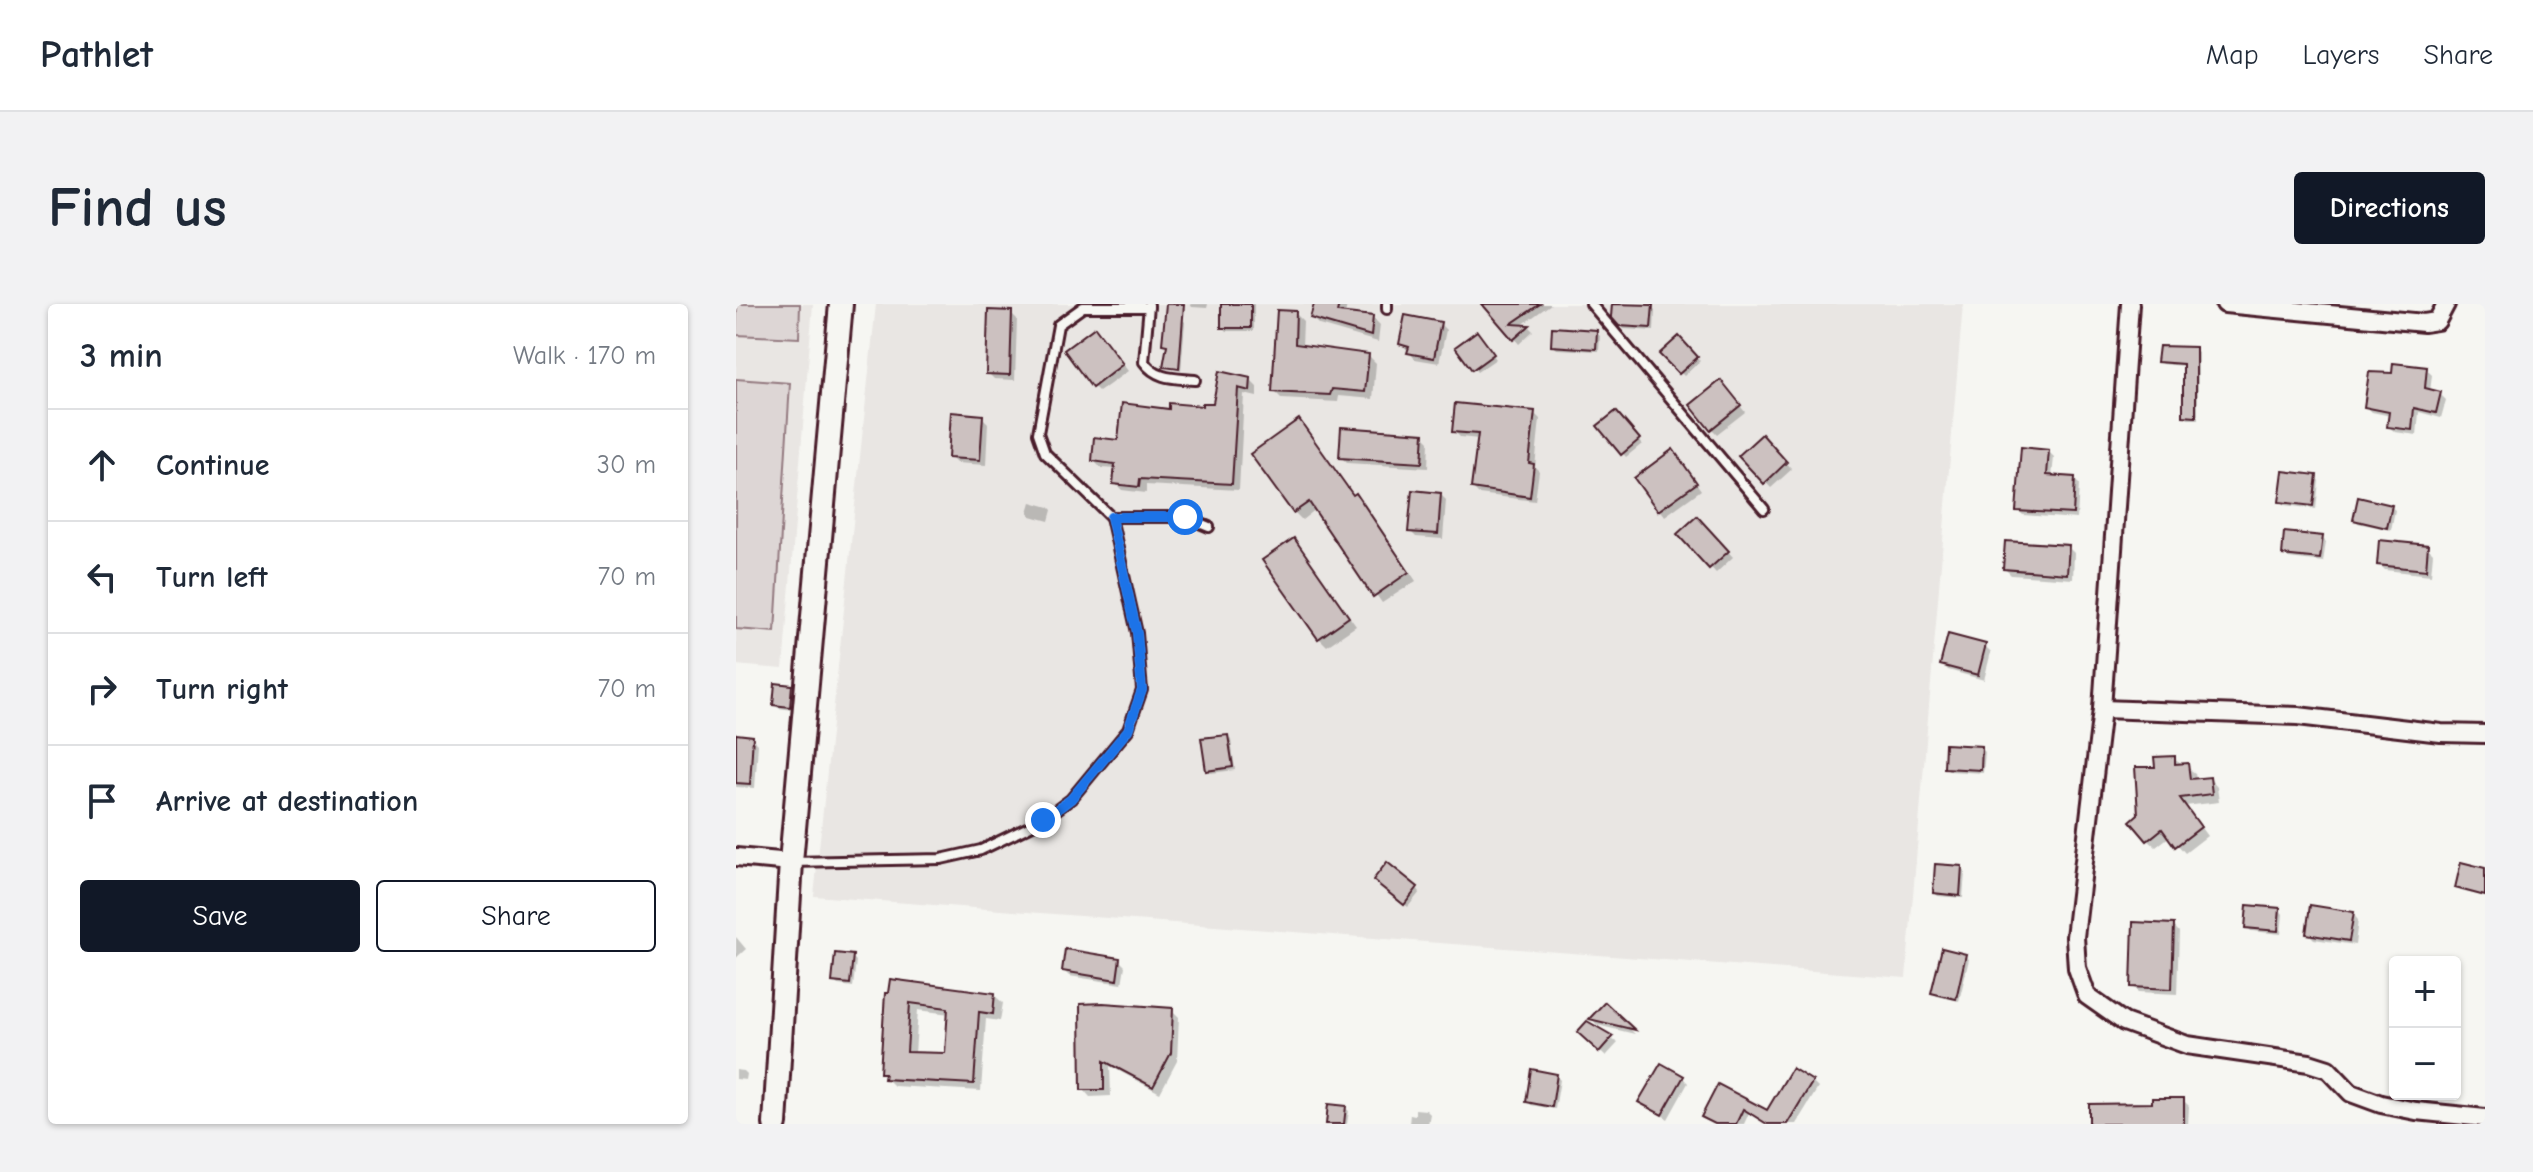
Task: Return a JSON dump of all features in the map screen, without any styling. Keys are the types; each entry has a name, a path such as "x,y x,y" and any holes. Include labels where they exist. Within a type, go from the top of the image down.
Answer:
{"main road":[{"path":"775,1124 791,862 841,304"}],"street":[{"path":"2130,304 2102,709 2075,937 2077,968 2087,996 2124,1022 2187,1045 2295,1060 2328,1069 2351,1093 2381,1104 2485,1118"},
{"path":"2225,304 2424,323 2437,321 2446,304"},
{"path":"2102,709 2298,716 2441,733 2485,734"},
{"path":"736,857 791,862"}],"lane":[{"path":"1591,304 1764,509"},
{"path":"791,862 941,859 981,850 1043,820 1071,799 1128,730 1142,690 1137,633 1111,517 1045,453 1038,433 1058,325 1083,307 1149,306 1144,362 1150,371 1161,377 1195,380"},
{"path":"1111,517 1185,517 1209,527"}],"shaded area":[{"path":"736,304 813,304 783,669 736,665"},
{"path":"737,304 800,304 799,338 736,335"},
{"path":"876,304 1963,304 1906,978 814,896"},
{"path":"736,379 790,383 775,632 736,629"}],"building":[{"path":"1166,304 1184,304 1179,369 1163,367 1167,345 1162,344"},
{"path":"1221,304 1251,304 1251,328 1221,328"},
{"path":"1314,304 1339,304 1337,312 1373,316 1371,336 1310,318"},
{"path":"1482,304 1540,304 1511,324 1530,325 1513,340"},
{"path":"1612,304 1653,305 1651,328 1619,326 1611,317"},
{"path":"988,310 1012,311 1010,375 986,374"},
{"path":"1277,310 1296,311 1295,344 1369,354 1365,392 1332,389 1330,395 1272,392"},
{"path":"1405,315 1441,322 1434,358 1407,353 1409,347 1399,344"},
{"path":"1095,327 1123,364 1092,388 1064,350"},
{"path":"1552,327 1597,330 1596,349 1551,346"},
{"path":"1477,331 1494,354 1472,370 1455,347"},
{"path":"1679,336 1698,357 1679,374 1659,354"},
{"path":"2159,346 2196,347 2196,417 2183,416 2183,364 2157,362"},
{"path":"2393,363 2427,367 2425,388 2441,392 2436,413 2414,408 2412,430 2387,427 2389,412 2364,407 2369,372 2392,373"},
{"path":"1219,371 1251,378 1250,391 1238,388 1232,484 1140,479 1139,487 1113,484 1115,464 1092,461 1094,437 1118,440 1122,403 1169,409 1169,403 1202,406 1202,403 1213,403"},
{"path":"1721,380 1741,405 1710,430 1690,405"},
{"path":"1455,403 1535,411 1529,463 1534,464 1530,497 1471,488 1478,434 1452,432"},
{"path":"1616,411 1640,439 1621,455 1597,426"},
{"path":"951,412 983,415 980,460 948,458"},
{"path":"1299,419 1353,495 1356,493 1409,572 1373,597 1309,502 1293,513 1250,454"},
{"path":"1341,427 1424,433 1422,463 1339,458"},
{"path":"1762,434 1787,462 1764,484 1738,456"},
{"path":"2021,447 2049,450 2047,475 2075,477 2073,514 2016,511"},
{"path":"1673,449 1697,483 1658,511 1634,478"},
{"path":"2283,471 2317,475 2313,506 2279,502"},
{"path":"1412,490 1441,493 1438,534 1408,532"},
{"path":"2358,497 2392,505 2387,528 2353,520"},
{"path":"1697,516 1729,551 1709,569 1677,534"},
{"path":"2284,532 2323,536 2320,559 2282,555"},
{"path":"1294,538 1349,617 1318,639 1262,560"},
{"path":"2379,540 2428,545 2426,570 2377,565"},
{"path":"2005,541 2069,545 2067,574 2003,569"},
{"path":"1948,634 1986,644 1978,675 1940,665"},
{"path":"775,683 792,685 790,707 773,705"},
{"path":"736,734 753,736 750,784 736,783"},
{"path":"1228,735 1233,767 1206,771 1201,738"},
{"path":"1945,744 1982,746 1981,770 1944,768"},
{"path":"2175,756 2175,764 2188,763 2190,779 2210,777 2212,794 2180,798 2201,827 2175,847 2162,829 2147,841 2130,821 2138,814 2135,767 2155,767 2154,757"},
{"path":"1387,862 1418,887 1404,905 1373,880"},
{"path":"2461,862 2485,868 2485,896 2455,888"},
{"path":"1935,864 1962,866 1960,896 1933,893"},
{"path":"2247,905 2280,908 2278,931 2245,928"},
{"path":"2310,905 2354,912 2349,941 2306,934"},
{"path":"2133,922 2174,924 2172,989 2131,987"},
{"path":"1942,948 1966,954 1956,999 1931,993"},
{"path":"1065,949 1120,958 1117,980 1062,971"},
{"path":"835,953 853,955 850,984 832,982"},
{"path":"890,979 995,993 993,1014 979,1012 974,1084 884,1079 885,1073 880,1073 885,993 888,993","holes":["910,1003 948,1008 945,1053 907,1052"]},
{"path":"1605,1002 1635,1030 1589,1019"},
{"path":"1080,1004 1173,1008 1171,1053 1153,1087 1104,1061 1104,1090 1081,1090"},
{"path":"1587,1021 1613,1036 1599,1052 1577,1032"},
{"path":"1661,1063 1684,1076 1662,1115 1638,1102"},
{"path":"1792,1068 1813,1081 1787,1124 1767,1124 1743,1109 1736,1124 1715,1124 1701,1117 1718,1084 1767,1110"},
{"path":"1531,1069 1557,1074 1552,1107 1526,1102"},
{"path":"2152,1098 2184,1098 2184,1124 2089,1124 2089,1104 2152,1103"},
{"path":"1328,1104 1346,1106 1344,1124 1326,1124"}],"route":[{"path":"1043,820 1071,799 1128,730 1142,690 1137,633 1111,517 1185,517"}]}
